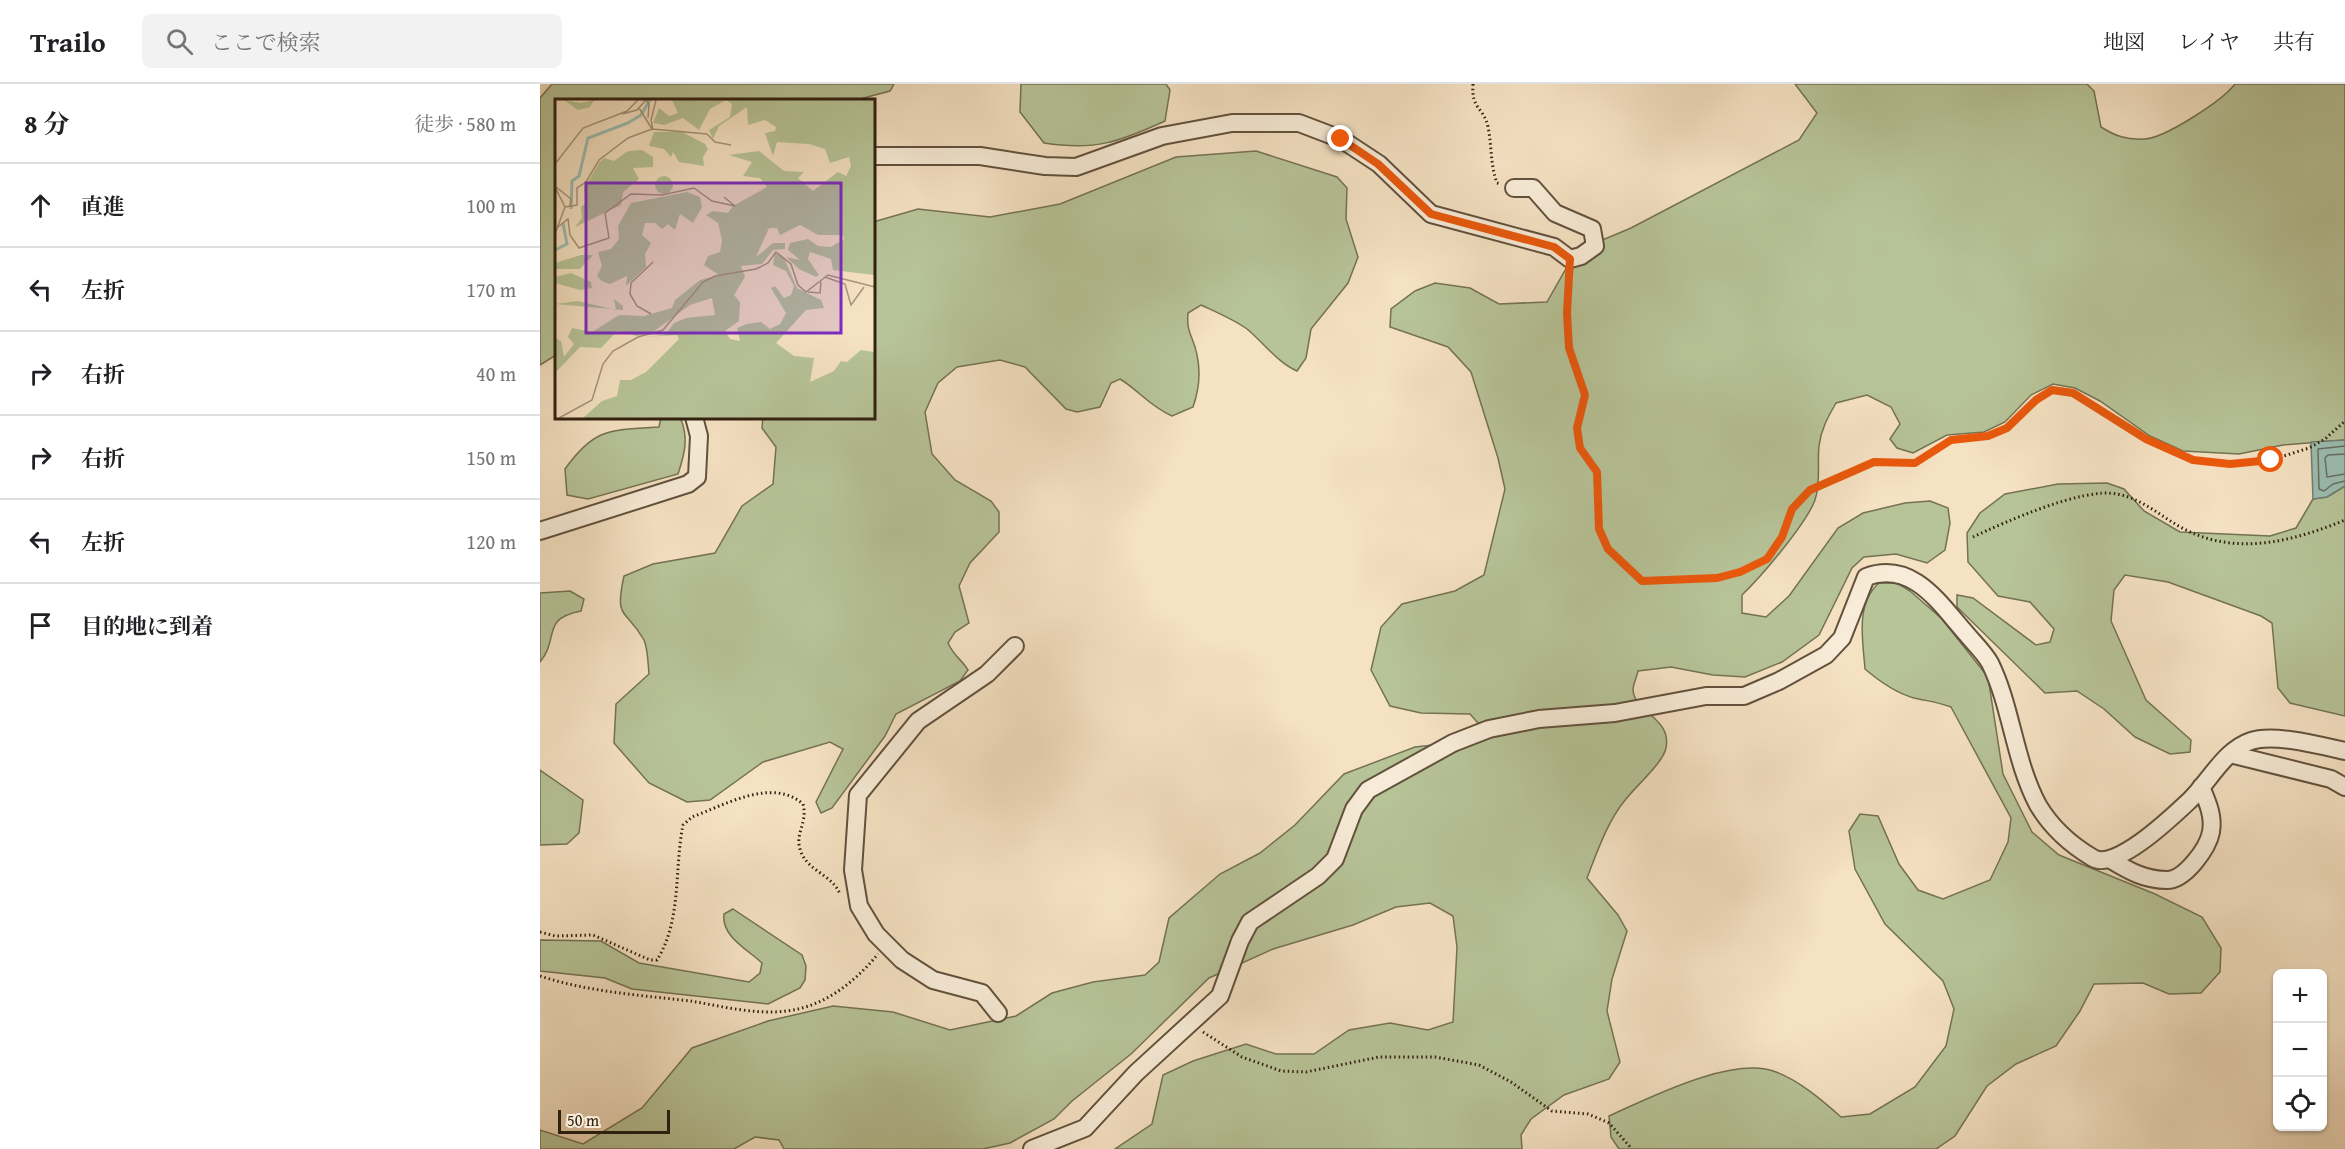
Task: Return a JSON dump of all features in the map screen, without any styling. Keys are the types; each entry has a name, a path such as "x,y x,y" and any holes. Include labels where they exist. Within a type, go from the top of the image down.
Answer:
{"street":[{"path":"874,156 980,156 1045,166 1076,167 1162,136 1232,123 1299,123 1341,139 1378,164 1431,214 1554,247 1570,259 1581,256 1594,246 1592,228 1555,213 1533,188 1514,188"},
{"path":"540,531 688,484 697,477 699,436 694,418"},
{"path":"1032,1149 1085,1128 1136,1073 1220,996 1240,941 1250,922 1318,876 1335,859 1354,809 1368,790 1453,743 1489,729 1539,719 1615,713 1706,696 1744,696 1779,681 1826,655 1842,638 1866,577 1881,571 1897,573 1932,593 1989,661 2004,698 2017,751 2038,805 2064,838 2096,860 2111,860 2137,845 2190,800 2230,754 2252,741 2298,740 2345,751"},
{"path":"998,1013 982,993 933,980 902,960 886,944 859,906 853,870 858,795 918,721 987,674 1015,646"},
{"path":"2230,754 2331,779 2345,787"},
{"path":"2111,860 2137,876 2169,881 2192,868 2211,832 2211,808 2201,787"}],"path":[{"path":"1473,84 1472,100 1488,125 1491,167 1497,183 1514,188"},
{"path":"1570,259 1567,313 1569,348 1585,395 1577,428 1580,448 1597,472 1599,529 1608,549 1642,581 1717,578 1740,572 1767,559 1782,537 1792,509 1810,490 1874,462 1915,463 1951,440 1988,436 2007,428 2036,400 2052,390 2073,393 2146,439 2193,460 2230,464 2271,460 2309,448 2325,439 2345,421"},
{"path":"1973,537 2024,513 2092,495 2116,494 2152,507 2186,530 2212,539 2252,545 2286,541 2345,520"},
{"path":"540,932 555,936 593,935 650,960 657,960 664,950 676,898 683,825 692,817 763,792 780,792 796,798 803,804 806,821 798,836 800,850 807,863 836,884 841,902"},
{"path":"540,976 590,990 758,1011 787,1011 840,992 862,973 886,944"},
{"path":"1196,1028 1242,1057 1281,1071 1306,1072 1378,1057 1435,1057 1479,1065 1511,1083 1552,1111 1588,1114 1609,1123 1632,1149"}],"green space":[{"path":"552,84 894,84 890,91 860,99 555,99 555,356 540,365 540,98"},
{"path":"1021,84 1166,84 1170,90 1165,121 1120,139 1078,146 1044,143 1020,112"},
{"path":"1795,84 2087,84 2094,91 2101,127 2121,137 2144,139 2165,133 2192,118 2219,99 2235,84 2345,84 2345,440 2283,445 2239,454 2183,451 2150,436 2100,401 2075,388 2053,384 2031,395 2005,422 1984,432 1947,435 1913,453 1897,448 1890,439 1900,424 1891,407 1867,395 1836,403 1825,423 1820,440 1818,486 1815,500 1793,536 1742,595 1742,613 1766,617 1789,596 1838,528 1863,513 1905,503 1930,501 1948,508 1950,523 1945,550 1927,563 1896,554 1864,557 1852,568 1819,635 1782,662 1745,677 1713,675 1671,667 1638,671 1633,688 1635,698 1664,729 1666,748 1660,760 1620,807 1604,837 1587,878 1618,915 1627,931 1612,979 1607,1011 1620,1062 1609,1079 1564,1095 1531,1119 1521,1135 1522,1149 1115,1149 1152,1124 1163,1075 1193,1061 1246,1044 1276,1054 1314,1054 1349,1030 1390,1023 1428,1030 1453,1022 1457,947 1453,916 1430,903 1396,907 1353,925 1273,949 1209,978 1131,1054 1072,1101 1054,1119 1010,1143 983,1149 784,1149 779,1140 755,1137 734,1149 540,1149 540,1130 583,1144 642,1108 692,1048 768,1021 833,1006 893,1012 950,1030 1016,1016 1052,993 1093,982 1145,975 1159,962 1169,918 1220,874 1260,853 1295,825 1344,774 1415,747 1479,740 1485,731 1470,714 1421,713 1390,706 1371,670 1381,627 1402,604 1455,591 1484,575 1505,489 1498,458 1471,372 1448,347 1390,327 1391,309 1415,291 1435,283 1470,288 1499,304 1547,302 1576,251 1631,228 1799,140 1817,113"},
{"path":"1256,151 1337,177 1347,188 1346,219 1358,257 1348,283 1311,329 1306,358 1297,371 1277,358 1247,329 1201,305 1188,313 1189,331 1196,349 1199,368 1195,401 1193,407 1172,416 1120,379 1111,383 1100,407 1077,412 1066,409 1025,367 1000,360 957,367 938,383 925,412 932,454 955,480 991,501 999,512 999,532 970,563 959,586 969,623 955,632 948,643 968,670 960,681 896,714 885,736 832,808 821,813 816,802 843,749 830,742 763,762 710,800 687,802 649,783 614,743 616,704 649,674 644,640 621,608 624,576 653,564 715,553 742,506 773,484 776,447 762,428 763,418 874,418 874,222 918,209 990,217 1060,204 1176,157"},
{"path":"661,418 680,418 683,424 685,445 678,474 588,499 567,495 565,469 576,455 595,438 616,431 659,427"},
{"path":"2107,483 2124,489 2144,511 2180,532 2270,536 2296,528 2313,499 2327,497 2345,486 2345,716 2290,703 2278,688 2272,623 2261,616 2168,582 2125,575 2114,590 2111,621 2146,700 2191,740 2190,752 2170,754 2135,737 2104,709 2077,691 2045,693 1957,607 1957,595 1973,598 2036,645 2050,642 2054,629 2030,602 1998,596 1968,562 1967,533 1980,513 2005,494 2058,484"},
{"path":"1879,583 1897,583 1910,591 1941,618 1988,677 2003,774 2032,832 2059,855 2155,894 2202,917 2221,948 2220,972 2201,993 2169,994 2143,983 2094,984 2080,1011 2056,1046 2016,1064 1987,1086 1955,1136 1936,1149 1619,1149 1611,1137 1609,1116 1691,1081 1737,1069 1758,1068 1776,1072 1794,1081 1841,1117 1870,1114 1915,1087 1946,1046 1954,1009 1943,981 1885,924 1855,869 1849,831 1860,814 1878,816 1899,864 1918,890 1943,899 1990,880 2008,842 2011,818 1951,707 1901,693 1865,669 1862,635 1863,612 1866,601"},
{"path":"570,591 584,599 581,611 560,619 555,624 546,653 540,662 540,593"},
{"path":"540,770 583,800 579,833 567,844 540,845"},
{"path":"733,909 802,955 806,966 805,980 800,988 768,1004 632,989 605,978 540,971 540,940 601,941 639,963 749,982 760,973 762,963 736,942 727,929 724,914"}],"water":[{"path":"2345,440 2345,486 2327,497 2313,499 2311,442"}],"route":[{"path":"1341,139 1378,164 1431,214 1554,247 1570,259 1567,313 1569,348 1585,395 1577,428 1580,448 1597,472 1599,529 1608,549 1642,581 1717,578 1740,572 1767,559 1782,537 1792,509 1810,490 1828,480 1850,474 1874,462 1915,463 1951,440 1988,436 2007,428 2036,400 2052,390 2073,393 2146,439 2193,460 2230,464 2271,460"}]}
